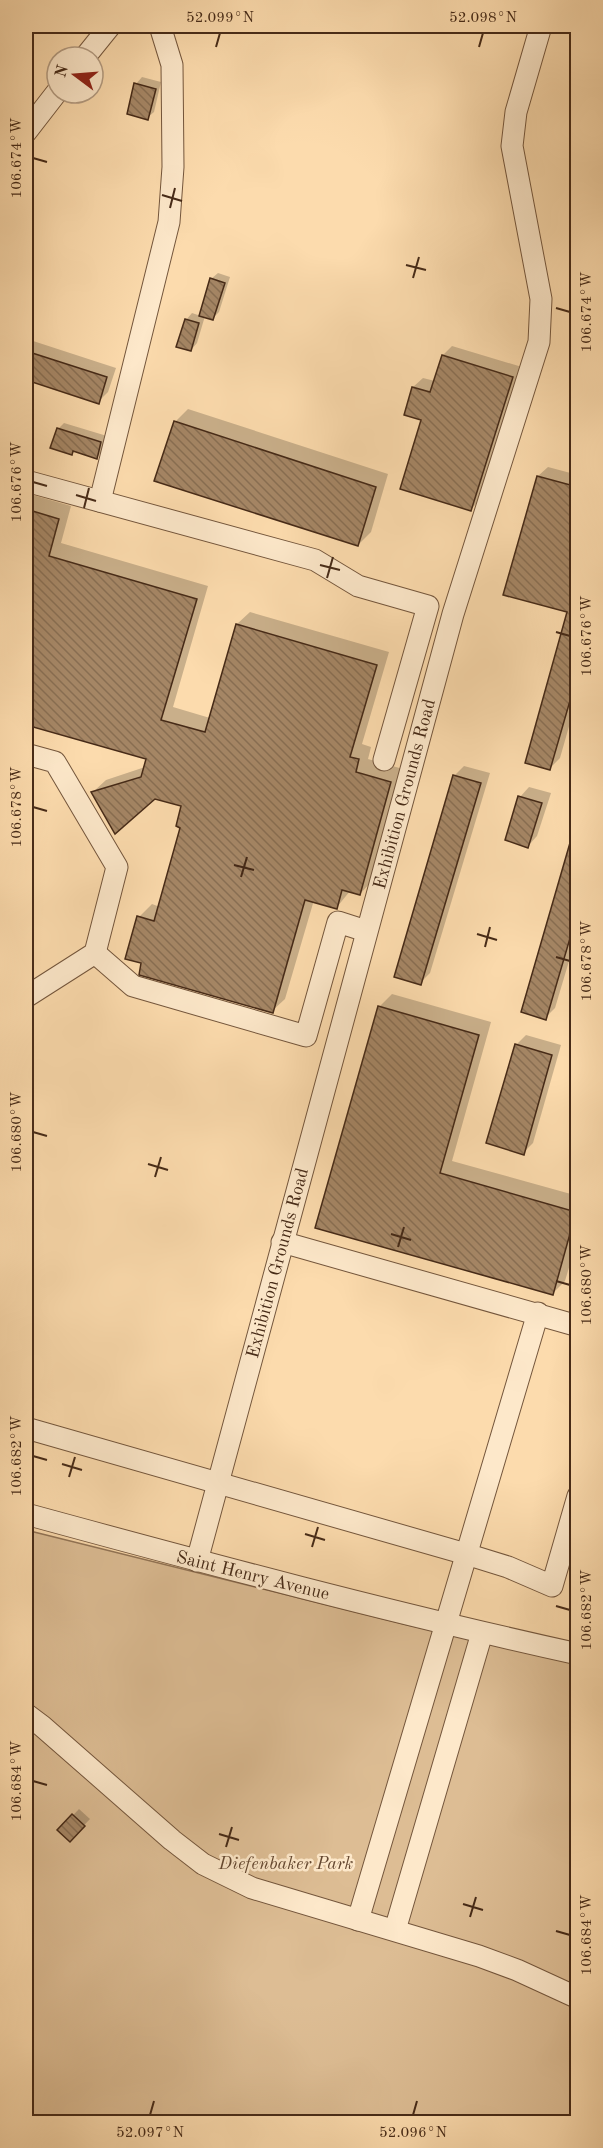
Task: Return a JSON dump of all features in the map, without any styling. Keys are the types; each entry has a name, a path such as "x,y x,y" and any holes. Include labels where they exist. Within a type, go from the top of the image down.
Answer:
{"street":[{"path":"95,45 110,26"},
{"path":"100,501 169,222 173,167 172,64 160,26"},
{"name":"Exhibition Grounds Road","path":"197,1561 453,614 539,342 541,299 512,146 516,112 541,26"},
{"path":"26,132 47,105"},
{"path":"26,481 315,560 358,586 453,614"},
{"path":"384,760 428,606"},
{"path":"26,754 55,762 117,867 95,953 26,997"},
{"path":"306,1036 338,922 366,931"},
{"path":"95,953 133,986 337,1044"},
{"path":"282,1242 578,1326"},
{"path":"358,1920 538,1313"},
{"path":"26,1428 466,1554 508,1567 552,1586 578,1496"},
{"name":"Saint Henry Avenue","path":"26,1514 197,1561 482,1633 578,1654"},
{"path":"395,1930 482,1633"},
{"path":"26,1714 203,1864 252,1888 479,1956 527,1974 578,1998"}],"green space":[{"name":"Diefenbaker Park","path":"26,1530 408,1625 577,1663 577,2122 26,2122"}],"building":[{"path":"134,83 156,89 148,120 127,114"},
{"path":"210,278 225,283 213,320 199,316"},
{"path":"185,319 199,323 191,351 176,347"},
{"path":"26,351 107,377 99,404 26,380"},
{"path":"442,355 513,377 471,511 400,489 421,420 404,415 412,387 430,392"},
{"path":"174,421 376,487 358,546 154,481"},
{"path":"57,428 101,442 97,459 73,451 72,455 50,448"},
{"path":"537,476 578,487 578,673 550,770 525,763 567,612 503,595"},
{"path":"26,509 59,519 49,556 197,599 161,720 205,732 236,624 377,665 350,757 359,759 356,772 391,782 360,895 342,890 337,909 305,900 273,1013 139,975 141,963 125,959 137,916 154,921 180,828 176,826 181,806 155,799 115,834 91,792 141,777 146,759 26,725"},
{"path":"453,775 481,783 421,985 394,977"},
{"path":"518,796 542,803 528,848 505,840"},
{"path":"574,829 578,830 578,911 546,1020 521,1012"},
{"path":"378,1006 479,1035 440,1173 576,1212 553,1295 315,1228"},
{"path":"515,1044 552,1055 524,1155 486,1143"},
{"path":"72,1814 85,1826 70,1842 57,1830"}]}
